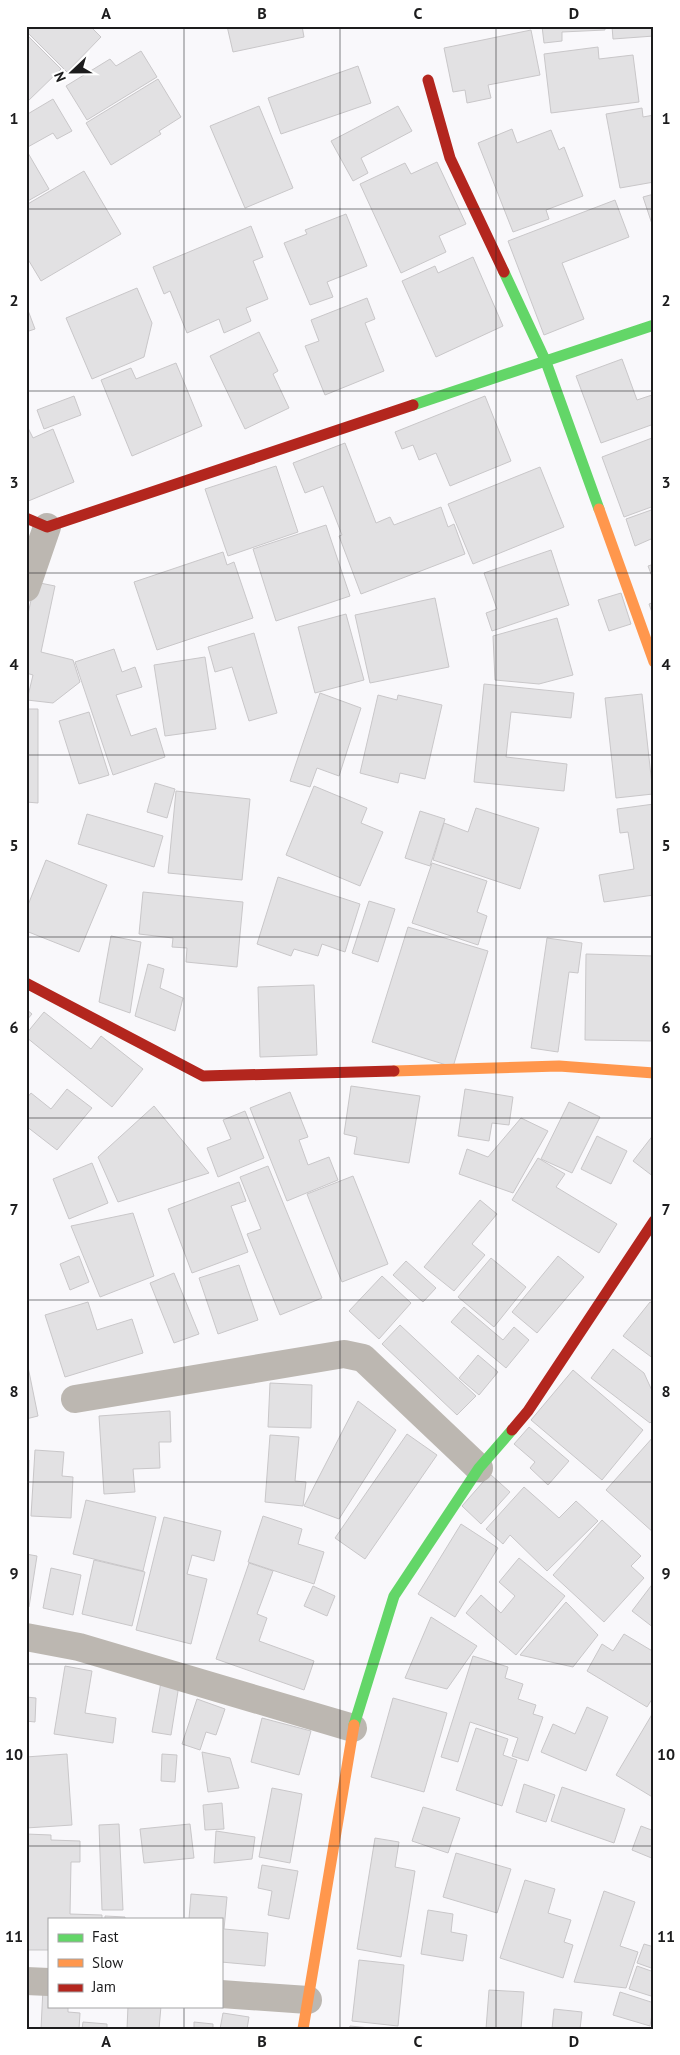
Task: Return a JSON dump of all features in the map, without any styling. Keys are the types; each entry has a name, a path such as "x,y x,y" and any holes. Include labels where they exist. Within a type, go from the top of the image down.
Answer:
{"street":[{"path":"428,80 450,158 546,362 654,662"},
{"path":"26,588 37,523 546,362 654,325"},
{"path":"26,984 203,1076 560,1066 654,1073"},
{"path":"303,2029 353,1728 394,1596 479,1468 528,1411 654,1221"},
{"path":"75,1399 344,1354 363,1358 479,1468"},
{"path":"26,1636 79,1647 353,1728"},
{"path":"26,1981 48,1982"},
{"path":"222,1994 308,2000"}],"building":[{"path":"27,26 90,26 101,37 67,72 26,31"},
{"path":"227,26 302,26 304,37 233,52"},
{"path":"304,26 350,26 304,27"},
{"path":"542,26 605,26 605,30 562,32 562,41 544,43"},
{"path":"612,26 654,26 654,36 613,39"},
{"path":"531,30 540,75 488,85 491,98 467,103 465,90 453,92 444,48"},
{"path":"26,34 61,69 26,103"},
{"path":"598,47 599,59 633,55 639,102 551,113 544,54"},
{"path":"141,51 157,77 87,120 66,86 110,59 116,66"},
{"path":"358,66 371,103 281,134 268,98"},
{"path":"158,79 181,117 159,131 161,134 111,165 86,123"},
{"path":"53,99 72,131 57,139 53,133 26,148 26,115"},
{"path":"259,106 293,188 245,208 210,126"},
{"path":"398,106 412,131 361,158 368,173 353,181 331,141"},
{"path":"642,108 643,117 654,115 654,182 620,188 606,114"},
{"path":"512,129 517,143 551,130 559,150 564,147 583,196 546,210 549,219 513,232 478,143"},
{"path":"28,153 49,189 26,202 26,154"},
{"path":"437,162 466,224 439,236 446,252 401,273 360,184 405,163 411,174"},
{"path":"84,171 121,234 41,281 26,256 26,205"},
{"path":"654,194 654,230 643,197"},
{"path":"615,200 629,237 562,263 584,319 544,335 508,241"},
{"path":"346,214 367,266 327,282 333,297 310,305 284,243 307,234 305,230"},
{"path":"251,226 263,257 253,261 268,299 246,308 251,321 224,333 219,319 187,333 170,291 164,294 153,267"},
{"path":"473,257 503,326 436,357 402,281 435,266 438,273"},
{"path":"137,288 152,323 144,357 92,379 66,318"},
{"path":"367,298 375,319 365,323 384,371 325,395 305,346 319,341 311,320"},
{"path":"26,305 35,329 26,332"},
{"path":"259,332 278,371 273,374 289,408 245,429 210,356"},
{"path":"622,359 637,400 652,395 654,401 654,424 601,443 576,376"},
{"path":"176,363 202,426 132,456 101,380 131,368 136,379"},
{"path":"74,396 81,415 44,429 37,410"},
{"path":"485,396 511,461 450,486 436,453 419,460 413,445 402,449 395,432"},
{"path":"26,424 33,438 53,429 74,482 26,502"},
{"path":"652,438 654,506 624,517 602,457"},
{"path":"345,443 376,523 390,517 394,525 441,507 448,527 454,524 465,554 361,594 339,536 342,535 323,486 305,493 293,463"},
{"path":"276,466 298,532 228,556 205,489"},
{"path":"540,467 564,527 473,564 448,504"},
{"path":"654,509 654,547 651,539 635,546 626,519"},
{"path":"326,525 350,596 276,621 253,549"},
{"path":"551,550 569,605 492,631 486,613 497,609 484,573"},
{"path":"223,552 227,565 234,562 253,618 157,650 134,582"},
{"path":"654,564 654,579 653,579 648,566"},
{"path":"35,582 55,586 41,652 73,660 80,682 53,703 27,700 33,675 26,673 26,623"},
{"path":"621,593 631,624 609,631 598,600"},
{"path":"435,598 449,667 370,683 355,615"},
{"path":"654,602 654,618 649,604"},
{"path":"346,614 364,680 315,693 298,627"},
{"path":"557,618 573,675 539,684 495,680 493,636"},
{"path":"254,633 277,713 249,721 232,667 215,672 208,647"},
{"path":"114,649 122,672 135,667 142,687 116,695 131,736 156,728 165,757 113,775 75,662"},
{"path":"205,657 216,729 165,736 154,665"},
{"path":"484,684 574,693 571,718 511,712 506,757 567,764 564,791 474,782"},
{"path":"320,693 361,708 339,776 317,768 310,787 290,781"},
{"path":"642,694 653,794 616,798 605,698"},
{"path":"378,695 397,700 398,695 442,705 425,779 400,773 398,783 360,773"},
{"path":"26,709 38,709 38,803 26,802"},
{"path":"89,712 109,775 79,784 59,721"},
{"path":"155,783 175,789 167,818 147,812"},
{"path":"314,786 367,808 361,823 383,832 360,886 286,855"},
{"path":"176,791 250,799 242,880 168,873"},
{"path":"654,804 654,895 604,902 599,875 634,869 628,832 620,833 617,809"},
{"path":"476,808 539,828 520,889 433,860 444,823 468,832"},
{"path":"420,811 445,819 430,866 405,858"},
{"path":"87,814 163,836 154,867 78,844"},
{"path":"46,860 107,885 79,952 26,931 26,910"},
{"path":"432,863 487,881 477,912 487,916 478,945 412,923"},
{"path":"278,877 360,904 345,952 322,944 318,956 294,949 291,956 257,944"},
{"path":"143,892 243,902 237,967 186,962 187,948 172,947 173,938 139,934"},
{"path":"369,901 395,909 378,962 352,953"},
{"path":"408,927 488,951 453,1067 372,1042"},
{"path":"111,936 141,942 130,1013 99,1002"},
{"path":"547,938 582,943 578,973 569,972 558,1052 531,1048"},
{"path":"586,954 654,956 654,1041 585,1040"},
{"path":"148,964 164,969 160,988 183,998 175,1031 135,1016"},
{"path":"314,985 317,1055 260,1057 258,987"},
{"path":"26,1009 32,1014 26,1021"},
{"path":"44,1012 91,1049 101,1036 143,1069 112,1107 26,1037 26,1034"},
{"path":"351,1086 420,1096 409,1163 354,1154 357,1137 344,1134"},
{"path":"67,1089 92,1108 57,1150 26,1126 26,1099 31,1093 51,1109"},
{"path":"465,1089 513,1097 509,1125 492,1123 489,1141 458,1136"},
{"path":"290,1092 308,1137 299,1140 308,1165 329,1157 338,1180 287,1201 250,1108"},
{"path":"569,1102 600,1117 572,1173 541,1159"},
{"path":"154,1106 209,1173 118,1202 98,1157"},
{"path":"245,1111 264,1158 218,1177 207,1148 231,1139 223,1120"},
{"path":"521,1118 548,1131 513,1193 459,1174 467,1149 488,1157"},
{"path":"654,1134 654,1177 633,1161"},
{"path":"597,1136 627,1151 611,1184 581,1169"},
{"path":"538,1158 565,1174 556,1187 617,1224 599,1253 512,1200"},
{"path":"92,1163 108,1203 69,1219 53,1179"},
{"path":"268,1166 322,1298 280,1315 247,1234 261,1229 240,1177"},
{"path":"353,1176 388,1264 342,1282 307,1194"},
{"path":"239,1182 246,1201 231,1206 248,1252 192,1273 168,1209"},
{"path":"480,1200 497,1214 472,1244 485,1255 454,1291 424,1267"},
{"path":"133,1213 154,1276 100,1297 71,1226"},
{"path":"79,1256 89,1282 70,1290 60,1264"},
{"path":"558,1256 584,1277 537,1333 512,1312"},
{"path":"491,1258 526,1287 494,1327 458,1297"},
{"path":"406,1261 436,1288 423,1302 393,1275"},
{"path":"239,1265 258,1320 218,1334 199,1278"},
{"path":"174,1273 199,1334 174,1343 150,1283"},
{"path":"382,1276 411,1303 379,1339 349,1311"},
{"path":"88,1302 97,1330 132,1319 143,1353 65,1377 45,1315"},
{"path":"650,1302 654,1304 654,1359 623,1336"},
{"path":"464,1307 503,1340 514,1327 529,1340 506,1368 451,1322"},
{"path":"400,1325 476,1396 457,1415 382,1344"},
{"path":"613,1349 644,1373 654,1395 654,1419 650,1423 591,1378"},
{"path":"478,1355 498,1372 479,1395 459,1378"},
{"path":"26,1357 38,1416 26,1419"},
{"path":"573,1370 643,1430 602,1480 531,1420"},
{"path":"270,1383 312,1385 311,1428 268,1427"},
{"path":"358,1401 396,1430 339,1519 304,1506"},
{"path":"170,1411 171,1442 159,1442 160,1468 133,1469 135,1492 104,1494 99,1416"},
{"path":"529,1427 569,1461 548,1485 530,1468 535,1462 514,1444"},
{"path":"407,1434 437,1455 365,1559 335,1538"},
{"path":"270,1435 299,1437 295,1481 306,1482 303,1506 265,1502"},
{"path":"654,1436 654,1533 606,1490"},
{"path":"35,1450 64,1452 62,1476 73,1477 71,1518 31,1516"},
{"path":"26,1460 29,1460 28,1516 26,1516"},
{"path":"490,1474 510,1492 481,1524 462,1506"},
{"path":"524,1487 559,1518 576,1501 598,1521 547,1571 510,1535 503,1544 486,1529"},
{"path":"86,1500 156,1517 143,1571 73,1554"},
{"path":"263,1516 302,1529 298,1544 324,1552 314,1584 248,1562"},
{"path":"164,1517 221,1531 214,1561 192,1555 187,1574 207,1579 191,1644 136,1630"},
{"path":"602,1520 641,1556 631,1566 644,1578 604,1622 553,1575"},
{"path":"461,1524 498,1548 455,1617 418,1594"},
{"path":"26,1554 37,1556 29,1607 26,1606"},
{"path":"519,1558 565,1596 516,1655 466,1613 481,1595 501,1613 515,1596 499,1582"},
{"path":"94,1560 145,1572 132,1626 82,1614"},
{"path":"249,1563 273,1571 257,1614 267,1618 259,1641 314,1661 304,1690 216,1659"},
{"path":"51,1568 81,1575 73,1615 43,1608"},
{"path":"654,1582 654,1628 632,1611"},
{"path":"313,1586 335,1596 327,1616 304,1606"},
{"path":"566,1602 598,1635 573,1667 520,1655"},
{"path":"431,1617 477,1646 447,1689 405,1678"},
{"path":"624,1634 654,1652 654,1696 647,1707 587,1671 602,1644 613,1651"},
{"path":"473,1656 508,1667 505,1678 523,1684 518,1699 536,1705 533,1714 543,1717 528,1761 512,1756 518,1738 470,1722 458,1762 441,1757"},
{"path":"65,1666 92,1671 85,1713 116,1718 113,1743 54,1734"},
{"path":"161,1682 179,1685 171,1735 152,1732"},
{"path":"26,1697 36,1698 35,1722 26,1721"},
{"path":"393,1698 447,1713 424,1792 371,1777"},
{"path":"197,1699 225,1709 216,1735 206,1732 200,1750 182,1744"},
{"path":"587,1707 608,1717 586,1771 541,1752 553,1724 575,1734"},
{"path":"654,1711 654,1798 616,1775"},
{"path":"262,1718 311,1731 299,1775 251,1762"},
{"path":"476,1728 508,1739 503,1755 517,1760 502,1806 456,1790"},
{"path":"202,1752 230,1758 239,1788 208,1792"},
{"path":"67,1754 72,1825 26,1828 26,1757"},
{"path":"162,1754 177,1755 175,1782 161,1781"},
{"path":"524,1784 555,1795 546,1822 516,1812"},
{"path":"562,1787 625,1809 614,1843 551,1821"},
{"path":"272,1788 302,1794 290,1863 259,1857"},
{"path":"222,1803 224,1829 205,1830 203,1805"},
{"path":"423,1807 460,1818 448,1853 412,1841"},
{"path":"119,1824 123,1910 102,1910 99,1825"},
{"path":"190,1824 194,1858 144,1863 140,1829"},
{"path":"641,1826 654,1831 654,1859 632,1850"},
{"path":"216,1831 255,1837 252,1859 214,1863"},
{"path":"26,1834 51,1835 51,1840 80,1841 80,1862 71,1862 70,1914 102,1915 102,1918 48,1918 48,1950 26,1950"},
{"path":"375,1838 399,1842 395,1867 415,1871 401,1957 357,1949"},
{"path":"456,1853 511,1869 497,1913 443,1897"},
{"path":"262,1865 298,1871 289,1919 268,1915 272,1891 258,1888"},
{"path":"525,1880 555,1889 548,1913 571,1920 564,1942 573,1945 563,1978 500,1958"},
{"path":"604,1891 635,1902 620,1946 638,1952 626,1988 574,1982"},
{"path":"191,1894 227,1897 224,1929 268,1933 265,1966 222,1962 222,1918 189,1918"},
{"path":"428,1910 453,1914 451,1932 467,1935 463,1961 421,1954"},
{"path":"105,1916 125,1917 125,1918 105,1918"},
{"path":"644,1944 654,1947 654,1969 637,1963"},
{"path":"359,1960 404,1965 398,2026 352,2021"},
{"path":"637,1966 654,1972 654,1997 629,1989"},
{"path":"43,1988 48,1988 48,2008 68,2008 68,2012 80,2013 79,2029 41,2029"},
{"path":"489,1990 524,1992 521,2029 486,2029"},
{"path":"620,1992 654,2003 650,2026 613,2015"},
{"path":"128,2008 161,2008 159,2029 127,2029"},
{"path":"554,2009 582,2012 580,2029 552,2029"},
{"path":"223,2013 249,2017 247,2029 220,2029"},
{"path":"83,2022 107,2024 107,2029 82,2029"},
{"path":"194,2022 213,2024 213,2029 194,2029"},
{"path":"350,2026 380,2029 349,2029"}],"traffic: fast":[{"path":"504,272 546,362 599,509"},
{"path":"413,405 654,325"},
{"path":"354,1725 394,1596 479,1468 512,1430"}],"traffic: slow":[{"path":"599,509 654,662"},
{"path":"394,1071 559,1066 654,1073"},
{"path":"303,2029 354,1725"}],"traffic: jam":[{"path":"428,80 450,158 504,272"},
{"path":"26,518 47,527 413,405"},
{"path":"26,983 203,1076 394,1071"},
{"path":"512,1430 528,1411 654,1221"}]}
